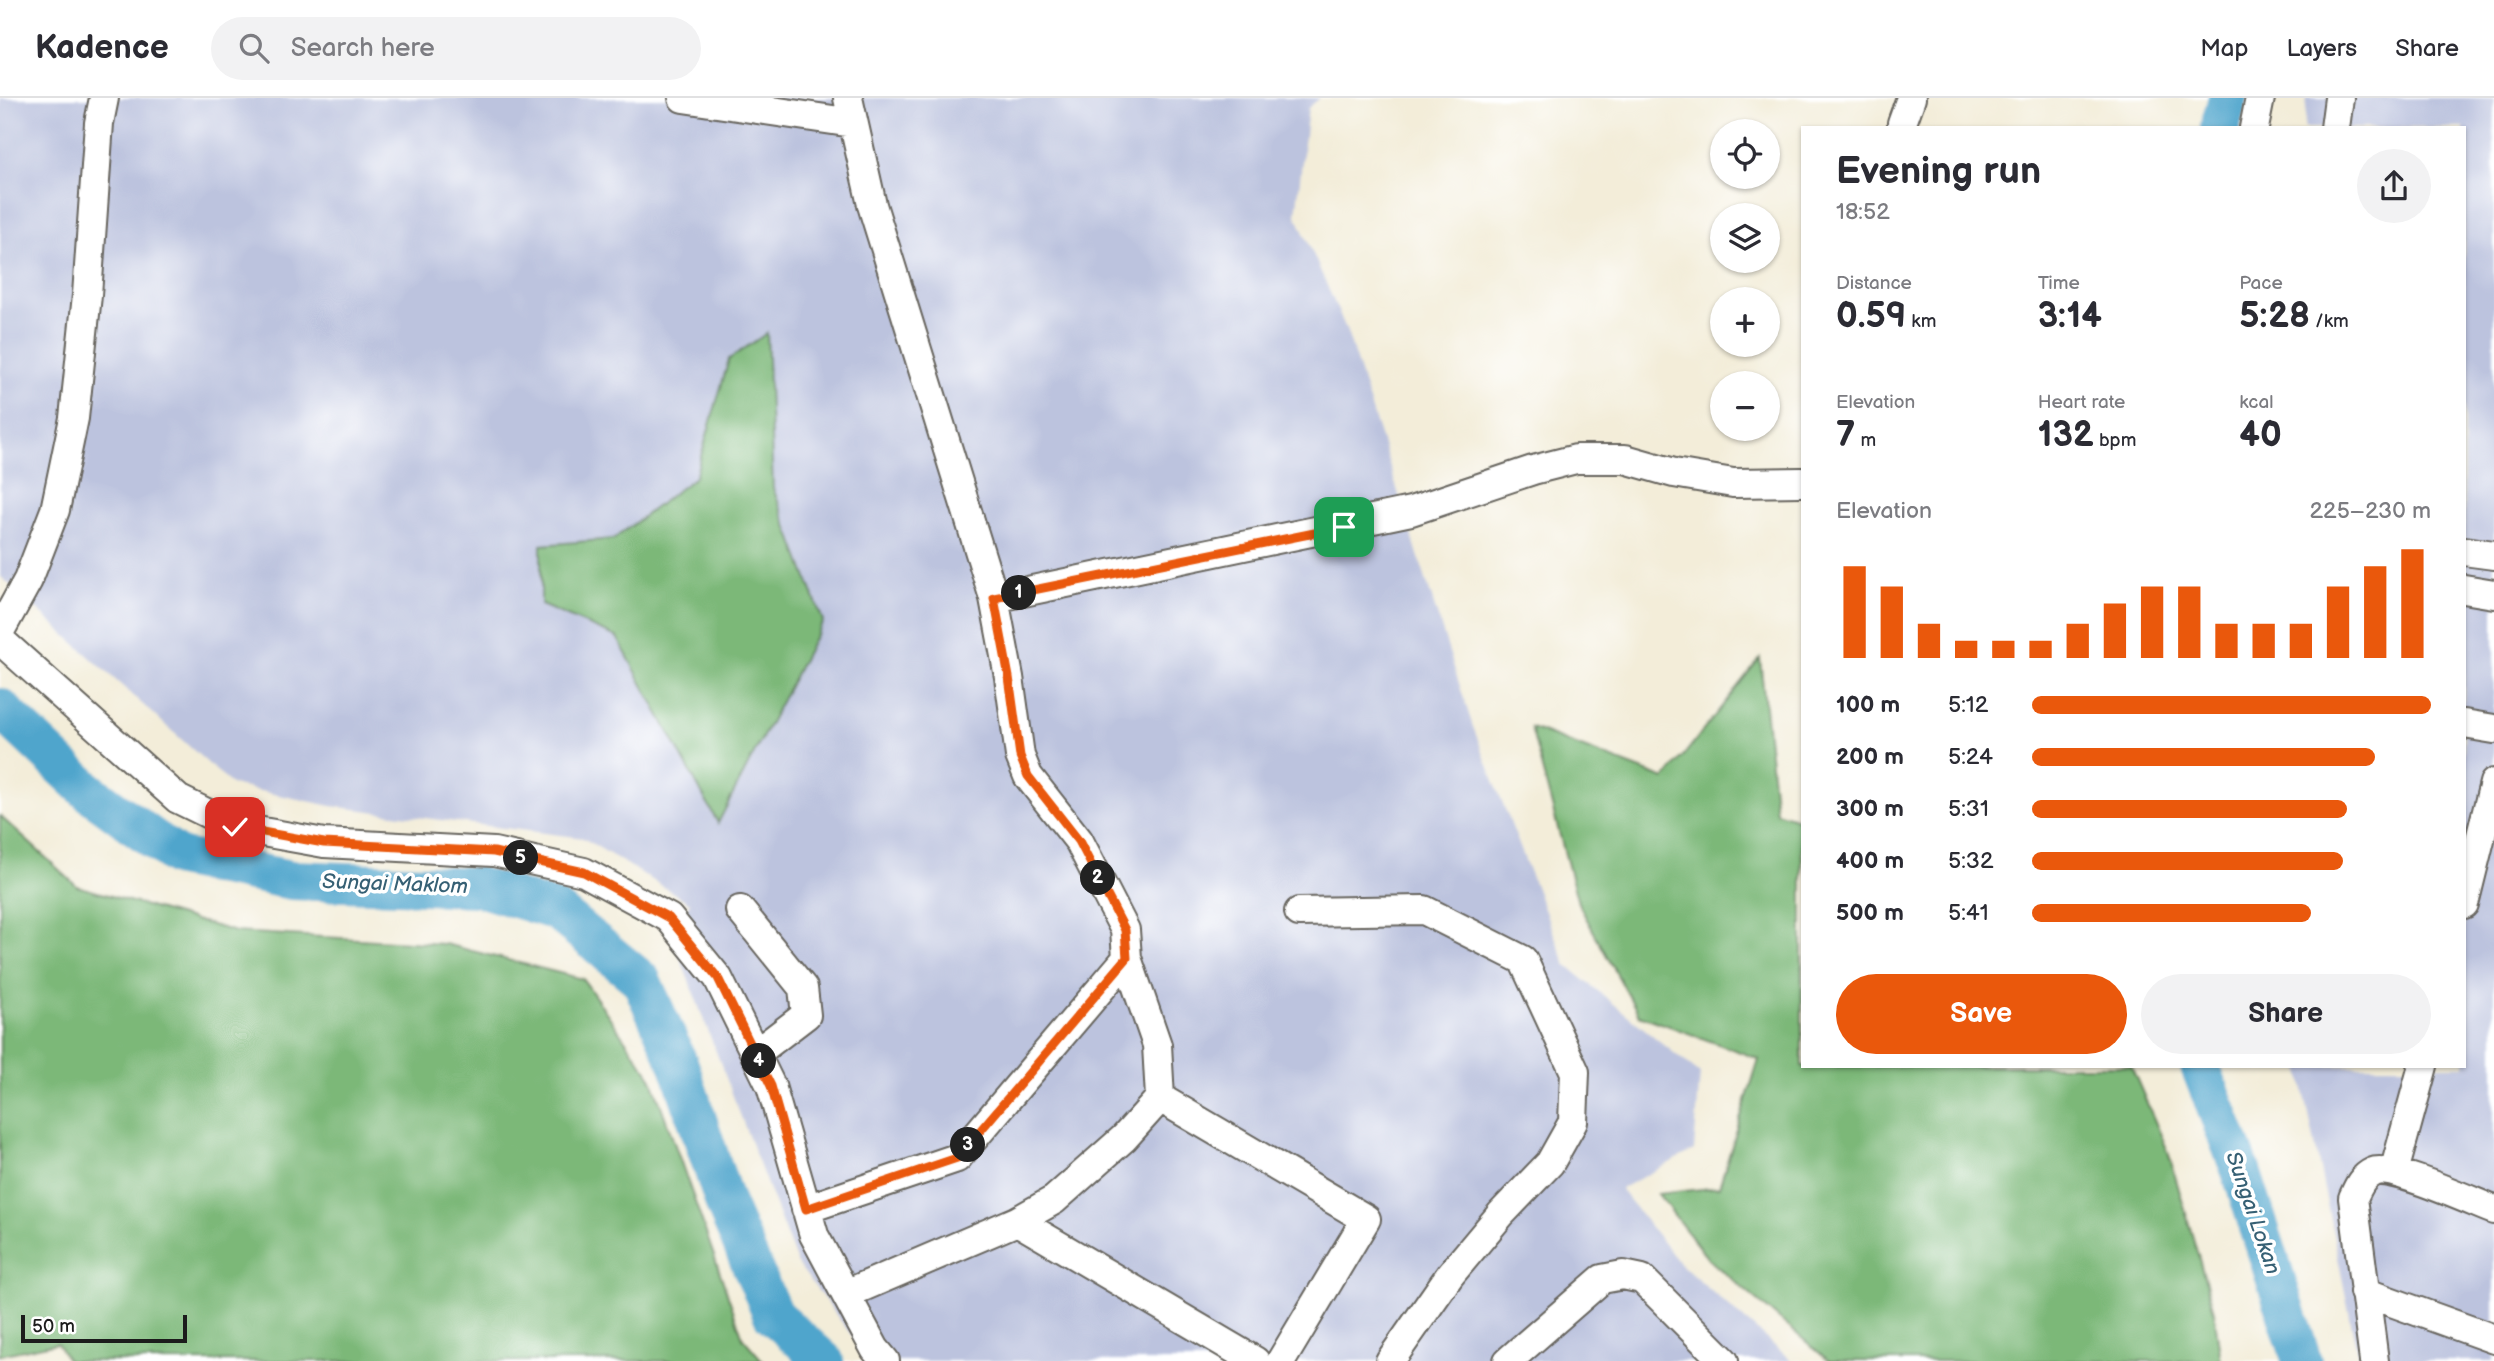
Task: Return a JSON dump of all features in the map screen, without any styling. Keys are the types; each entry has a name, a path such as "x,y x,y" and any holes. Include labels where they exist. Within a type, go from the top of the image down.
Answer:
{"street":[{"path":"0,631 28,580 55,510 74,418 99,122 104,98"},
{"path":"683,98 850,110 872,205 994,598 1020,756 1028,776 1079,841 1125,930 1127,958 1157,1045 1160,1098 1124,1138 1054,1200 1017,1221 846,1294"},
{"path":"2254,126 2260,98"},
{"path":"2335,126 2339,98"},
{"path":"994,598 1412,511 1533,470 1576,459 1625,459 1674,473 1733,483 1801,482"},
{"path":"2466,551 2494,555"},
{"path":"2466,589 2494,594"},
{"path":"0,640 178,799 235,827 324,843 494,852 584,872 669,918 718,978 771,1086 814,1235 875,1349 885,1361"},
{"path":"2466,724 2494,729"},
{"path":"2476,891 2494,783"},
{"path":"740,910 803,988 806,1015 755,1054"},
{"path":"1299,912 1424,910 1523,960 1575,1072 1573,1122 1550,1163 1501,1213 1450,1275 1390,1361"},
{"path":"806,1209 957,1158 1127,958"},
{"path":"2394,1172 2422,1068"},
{"path":"1160,1098 1366,1219 1281,1361"},
{"path":"2374,1361 2353,1198 2362,1179 2375,1171 2394,1172 2494,1210"},
{"path":"1017,1221 1255,1361"},
{"path":"1508,1361 1602,1279 1623,1275 1642,1279 1724,1361"},
{"path":"2364,1292 2494,1339"}],"shaded area":[{"path":"0,98 1320,98 1308,108 1296,215 1346,329 1473,727 1566,965 1700,1074 1694,1150 1620,1189 1681,1265 1792,1361 871,1361 797,1263 671,934 690,903 583,838 331,806 232,785 0,576"},
{"path":"2307,98 2494,98 2494,1361 2359,1361 2299,1068 2466,1068 2466,126 2304,126"}],"green space":[{"path":"767,333 773,488 823,621 718,823 617,637 541,605 541,545 614,539 695,477 729,359"},
{"path":"1760,658 1776,812 1801,820 1801,1068 2132,1068 2168,1151 2214,1311 2221,1361 1829,1361 1708,1259 1658,1194 1719,1187 1759,1059 1639,1015 1578,903 1531,728 1665,779"},
{"path":"0,816 77,886 236,932 445,944 583,979 651,1077 743,1338 763,1361 68,1361 57,1343 0,1355"}],"waterway":[{"name":"Sungai Lokan","path":"2221,126 2228,98"},
{"name":"Sungai Maklom","path":"0,708 88,791 178,857 291,880 479,887 557,911 641,980 679,1065 725,1204 773,1315 824,1361"},
{"name":"Sungai Lokan","path":"2201,1068 2241,1171 2302,1361"}],"route":[{"path":"235,827 324,843 494,852 584,872 669,918 718,978 771,1086 806,1209 957,1158 1127,958 1125,930 1079,841 1028,776 1020,756 994,598 1344,527"}]}
